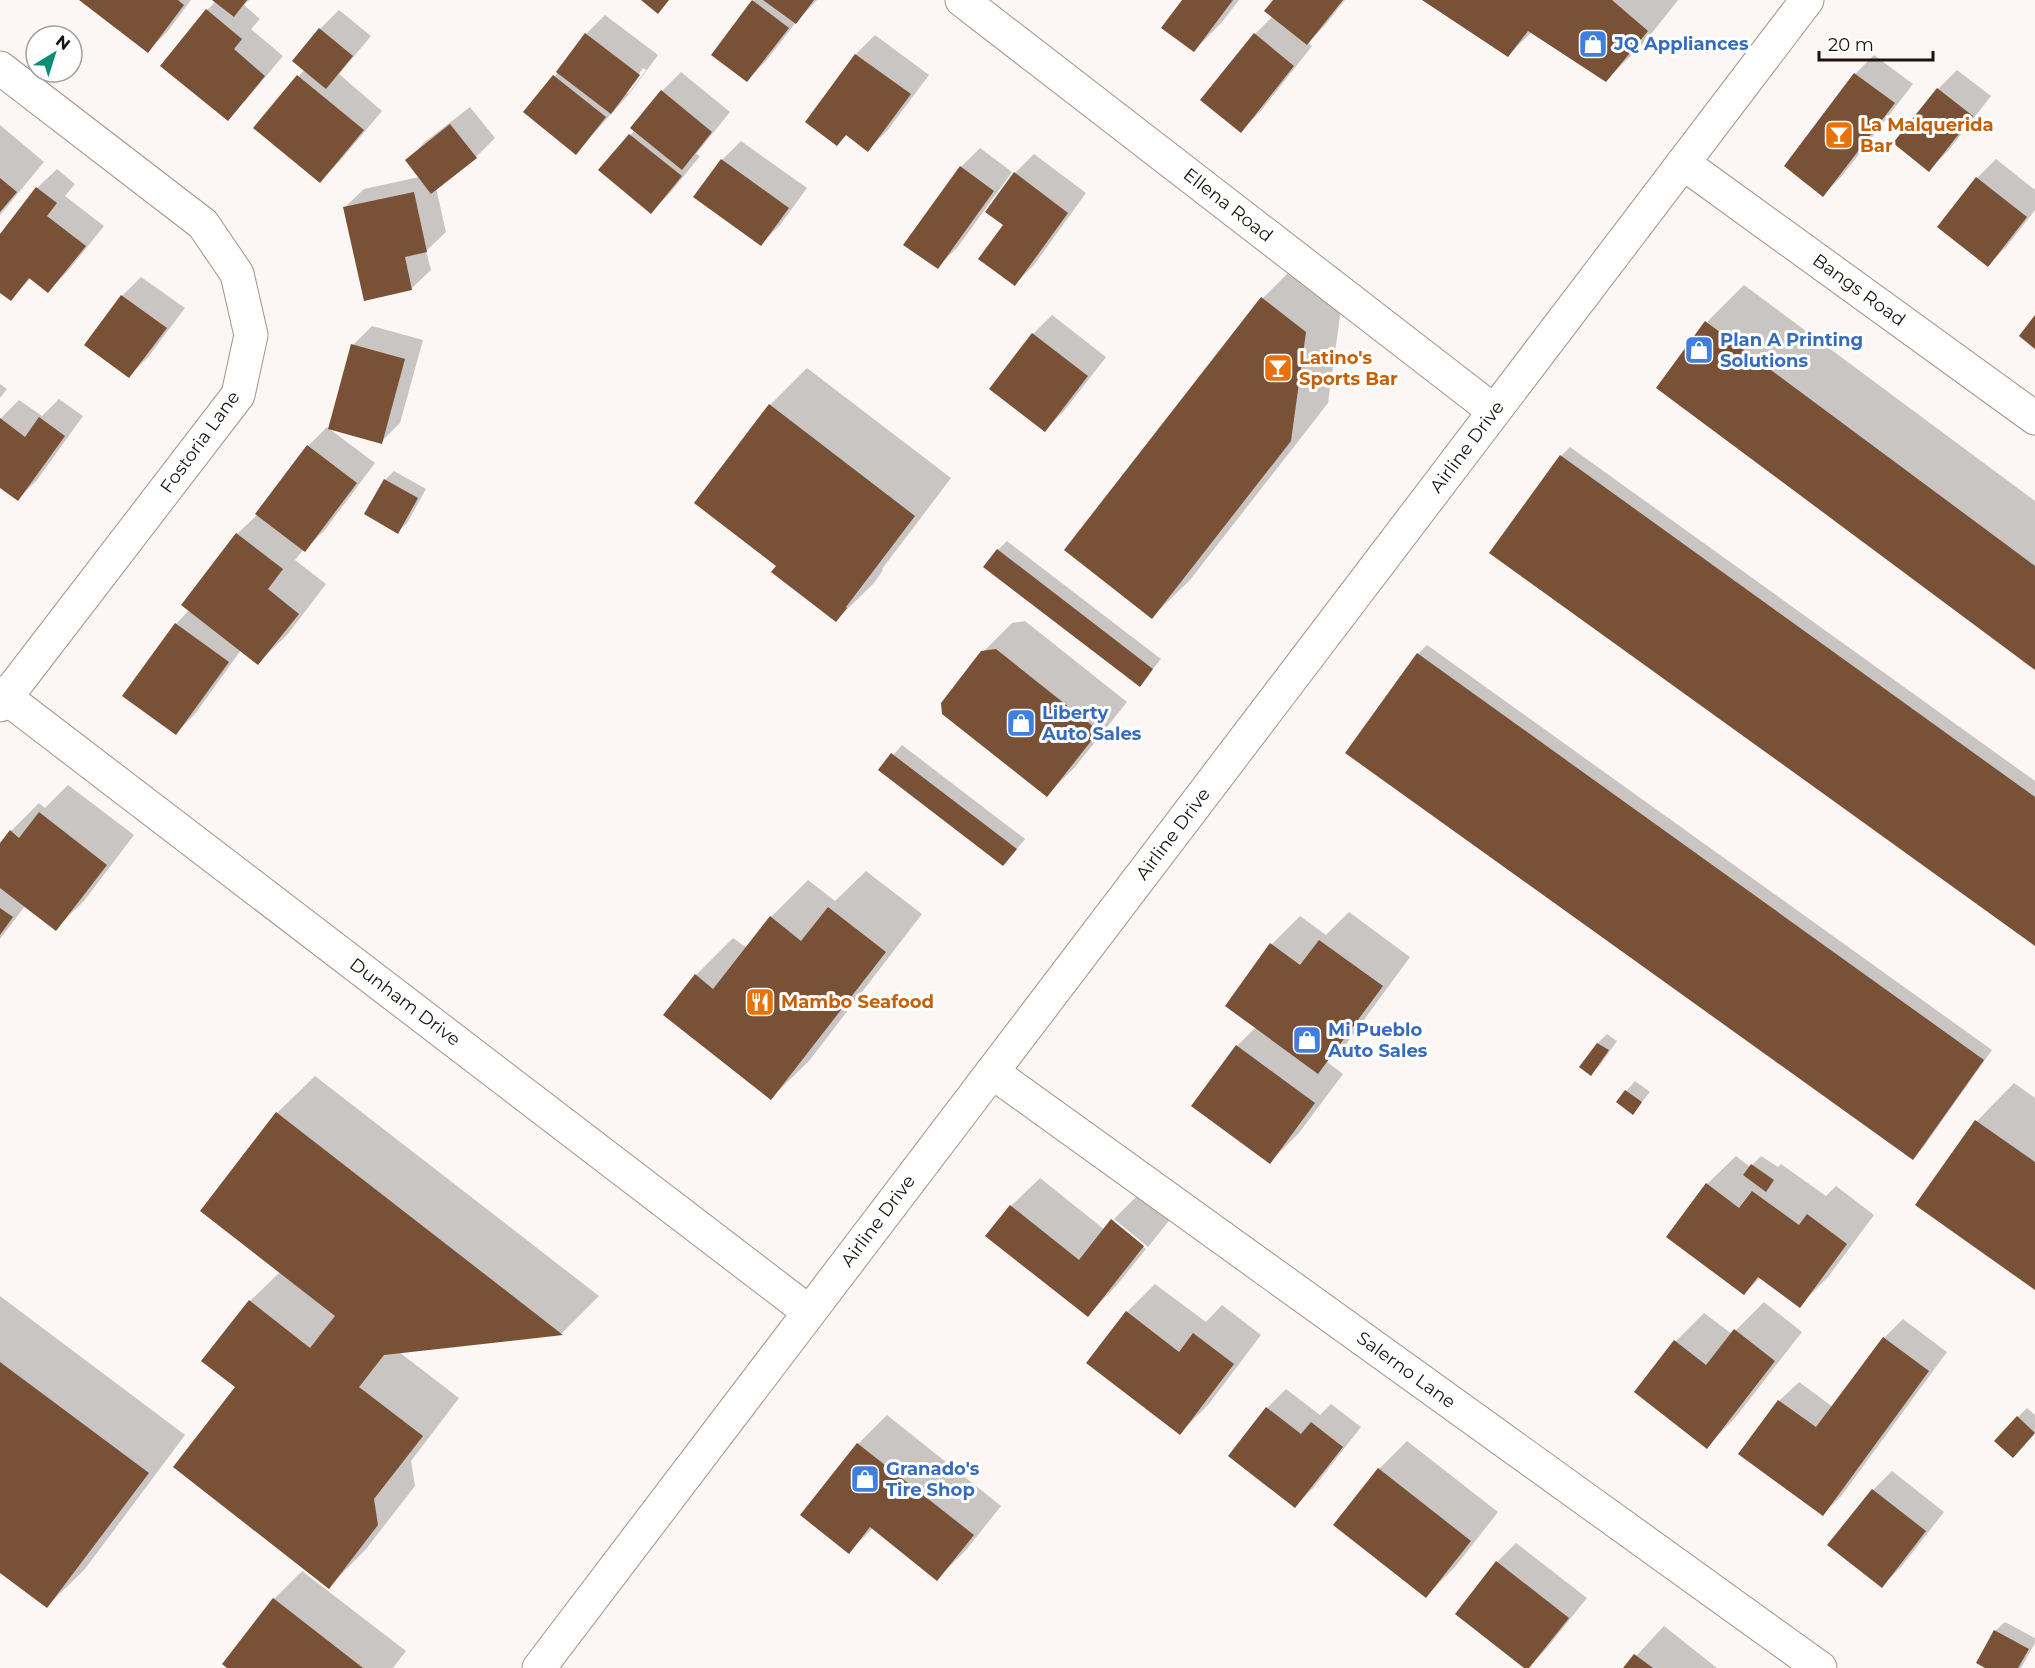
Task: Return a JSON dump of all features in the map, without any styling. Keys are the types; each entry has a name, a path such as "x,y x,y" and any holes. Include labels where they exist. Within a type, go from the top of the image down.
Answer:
{"street":[{"name":"Ellena Road","path":"962,0 1494,411"},
{"name":"Airline Drive","path":"538,1668 1807,0"},
{"name":"Fostoria Lane","path":"0,68 203,224 237,274 251,335 238,395 2,698"},
{"name":"Bangs Road","path":"1683,163 2035,418"},
{"name":"Dunham Drive","path":"2,698 809,1312"},
{"name":"Salerno Lane","path":"992,1072 1820,1668"}],"building":[{"path":"79,0 178,0 184,5 148,53"},
{"path":"212,0 247,0 234,17"},
{"path":"641,0 669,0 658,14"},
{"path":"752,0 789,28 747,82 711,55"},
{"path":"763,0 814,0 796,24"},
{"path":"1182,0 1233,0 1194,52 1161,28"},
{"path":"1273,0 1343,0 1307,45 1264,11"},
{"name":"JQ Appliances","path":"1422,0 1612,0 1648,31 1606,82 1528,31 1508,57"},
{"path":"206,9 242,39 234,49 265,76 228,121 160,66"},
{"path":"319,28 353,56 326,89 292,61"},
{"path":"585,33 640,75 611,114 556,72"},
{"path":"1254,33 1294,66 1241,133 1200,100"},
{"path":"855,54 911,94 868,152 846,135 837,146 805,122"},
{"name":"La Malquerida Bar","path":"1854,73 1895,103 1823,197 1784,166"},
{"path":"297,75 364,130 320,183 253,128"},
{"path":"553,75 606,117 576,155 523,112"},
{"path":"1937,88 1973,116 1929,172 1893,143"},
{"path":"661,90 712,132 682,170 630,128"},
{"path":"450,124 477,158 431,194 405,160"},
{"path":"629,134 682,176 651,214 598,170"},
{"path":"721,159 789,208 761,246 693,197"},
{"path":"960,166 994,191 938,269 903,245"},
{"path":"1014,172 1068,213 1015,286 978,259 1003,225 985,212"},
{"path":"1976,177 2027,217 1988,267 1937,227"},
{"path":"0,178 17,192 0,212"},
{"path":"36,187 57,203 47,216 86,246 48,293 29,278 11,301 0,293 0,234"},
{"path":"414,192 427,252 405,257 412,290 364,301 343,207"},
{"path":"121,295 167,328 129,378 84,345"},
{"path":"1261,297 1306,332 1291,441 1152,619 1064,550"},
{"path":"2035,315 2035,349 2019,336"},
{"path":"1705,321 2035,566 2035,670 1656,388"},
{"path":"1032,333 1088,376 1045,432 989,389"},
{"path":"351,344 405,359 382,444 328,429"},
{"path":"769,404 915,516 836,622 771,572 776,566 694,503"},
{"path":"39,417 65,436 18,501 0,488 0,418 25,437"},
{"path":"307,445 357,483 305,552 255,514"},
{"path":"1560,455 2035,797 2035,946 1489,553"},
{"path":"384,479 418,498 398,534 364,514"},
{"path":"236,533 283,569 268,589 299,614 258,665 181,605"},
{"path":"997,549 1153,669 1140,687 983,567"},
{"path":"175,623 229,662 176,735 122,696"},
{"name":"Liberty Auto Sales","path":"996,649 1099,731 1047,797 942,714 941,703 981,651"},
{"path":"1417,653 1984,1060 1913,1160 1345,753"},
{"path":"891,753 1017,849 1003,866 878,770"},
{"path":"39,812 107,865 56,931 0,888 0,843 10,830 19,838"},
{"name":"Mambo Seafood","path":"828,907 886,952 771,1100 663,1015 695,974 713,989 770,916 801,941"},
{"path":"0,908 13,917 0,935"},
{"name":"Mi Pueblo Auto Sales","path":"1319,940 1383,986 1318,1074 1225,1006 1270,943 1300,965"},
{"path":"1597,1043 1609,1050 1591,1076 1579,1067"},
{"path":"1236,1045 1315,1103 1270,1164 1191,1106"},
{"path":"1625,1090 1642,1102 1633,1115 1616,1102"},
{"path":"276,1112 563,1335 384,1355 359,1387 423,1436 374,1499 378,1525 329,1589 173,1467 235,1387 201,1361 249,1300 310,1348 335,1316 200,1211"},
{"path":"1975,1120 2035,1162 2035,1290 1915,1205"},
{"path":"1751,1164 1774,1180 1766,1192 1743,1175"},
{"path":"1706,1183 1739,1208 1752,1191 1799,1225 1807,1214 1847,1244 1800,1308 1758,1277 1744,1295 1666,1237"},
{"path":"1010,1205 1079,1260 1111,1219 1144,1246 1088,1317 985,1236"},
{"path":"1126,1311 1179,1352 1193,1333 1234,1364 1180,1435 1086,1363"},
{"path":"1734,1329 1775,1361 1707,1449 1634,1392 1674,1340 1706,1365"},
{"path":"1883,1337 1929,1371 1823,1516 1738,1454 1778,1400 1816,1427"},
{"path":"0,1362 149,1473 47,1608 0,1573"},
{"path":"1266,1407 1301,1434 1311,1422 1343,1447 1295,1508 1228,1456"},
{"path":"2017,1416 2035,1433 2013,1458 1994,1441"},
{"name":"Granado's Tire Shop","path":"857,1443 974,1535 937,1581 870,1527 849,1554 800,1515"},
{"path":"1378,1468 1471,1541 1426,1598 1333,1525"},
{"path":"1872,1489 1926,1531 1882,1588 1827,1545"},
{"path":"1496,1561 1569,1618 1529,1668 1524,1668 1455,1614"},
{"path":"273,1598 363,1668 227,1668 222,1664"},
{"path":"1994,1630 2029,1649 2018,1668 1985,1668 1976,1663"},
{"path":"1634,1654 1653,1668 1623,1668"}],"place":[{"name":"JQ Appliances","path":"1593,44"},
{"name":"La Malquerida Bar","path":"1839,135"},
{"name":"Plan A Printing Solutions","path":"1699,350"},
{"name":"Latino's Sports Bar","path":"1278,368"},
{"name":"Liberty Auto Sales","path":"1021,723"},
{"name":"Mambo Seafood","path":"760,1002"},
{"name":"Mi Pueblo Auto Sales","path":"1307,1040"},
{"name":"Granado's Tire Shop","path":"865,1479"}]}
